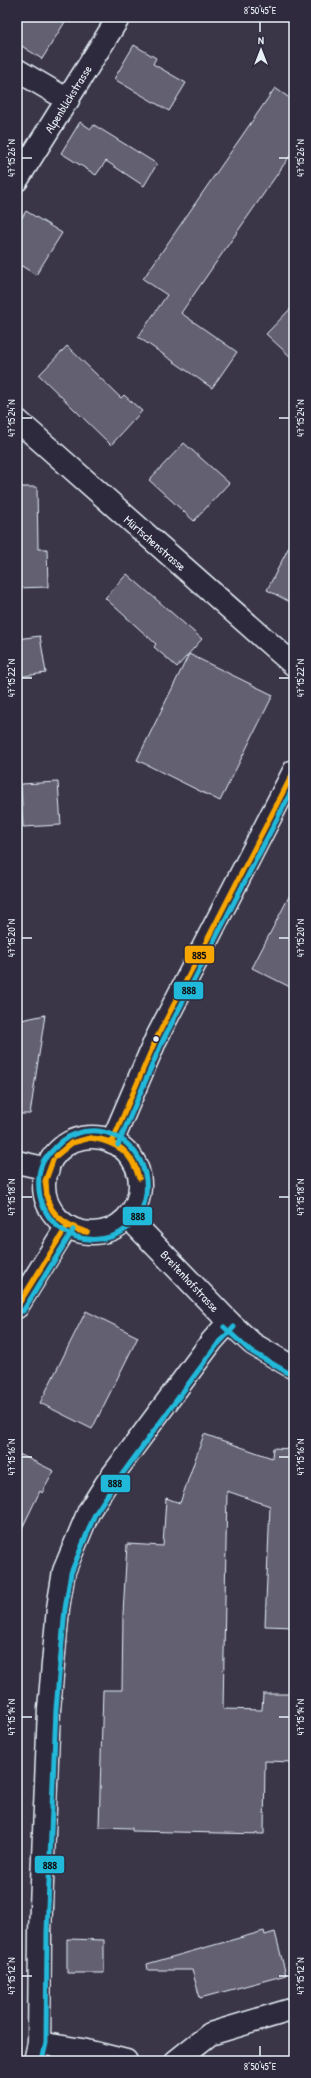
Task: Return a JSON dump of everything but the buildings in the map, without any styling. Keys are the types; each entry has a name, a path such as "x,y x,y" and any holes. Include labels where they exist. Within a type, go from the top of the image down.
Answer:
{"street":[{"name":"Alpenblickstrasse","path":"17,180 119,17"},
{"path":"17,70 68,100"},
{"name":"Mürtschenstrasse","path":"17,420 294,665"},
{"path":"112,1142 156,1039 294,771"},
{"path":"91,1138 112,1142 128,1154 138,1170 140,1180 138,1200 128,1217 113,1228 95,1233 85,1233 67,1226 57,1218 50,1207 46,1194 45,1181 48,1169 60,1150 75,1141 91,1138"},
{"path":"17,1162 48,1169"},
{"name":"Breitenhofstrasse","path":"128,1217 228,1322 253,1344 294,1368"},
{"path":"17,1307 67,1226"},
{"path":"126,2061 82,2050 37,2052 40,1932 49,1710 58,1608 64,1571 88,1511 106,1484 212,1341 228,1322"},
{"path":"176,2061 210,2034 294,2009"}],"transit line":[{"name":"885","path":"112,1142 156,1039 294,771"},
{"name":"888","path":"118,1145 162,1042 294,786"},
{"name":"888","path":"47,1156 42,1164 39,1191 46,1212 59,1227 75,1236 93,1239 111,1237 127,1228 140,1214 146,1194 146,1179 136,1154 127,1144 116,1136 103,1132 89,1131 75,1134 64,1140 49,1154"},
{"name":"885","path":"56,1156 71,1143 90,1138"},
{"name":"885","path":"56,1156 72,1143 90,1138"},
{"name":"885","path":"91,1138 109,1143 122,1150 132,1161 139,1178"},
{"name":"885","path":"91,1138 109,1141 123,1149 137,1169 139,1178"},
{"name":"885","path":"47,1197 45,1181 53,1160"},
{"name":"885","path":"47,1197 46,1180 53,1160"},
{"name":"885","path":"47,1197 49,1204 62,1220 87,1232"},
{"name":"885","path":"47,1197 52,1210 61,1221 74,1229 87,1232"},
{"name":"885","path":"17,1307 67,1226"},
{"name":"888","path":"23,1311 73,1230"},
{"name":"888","path":"224,1327 249,1350 290,1374"},
{"name":"888","path":"42,2061 46,2043 47,1932 56,1709 65,1609 71,1573 95,1514 112,1488 217,1345 234,1327"}]}
